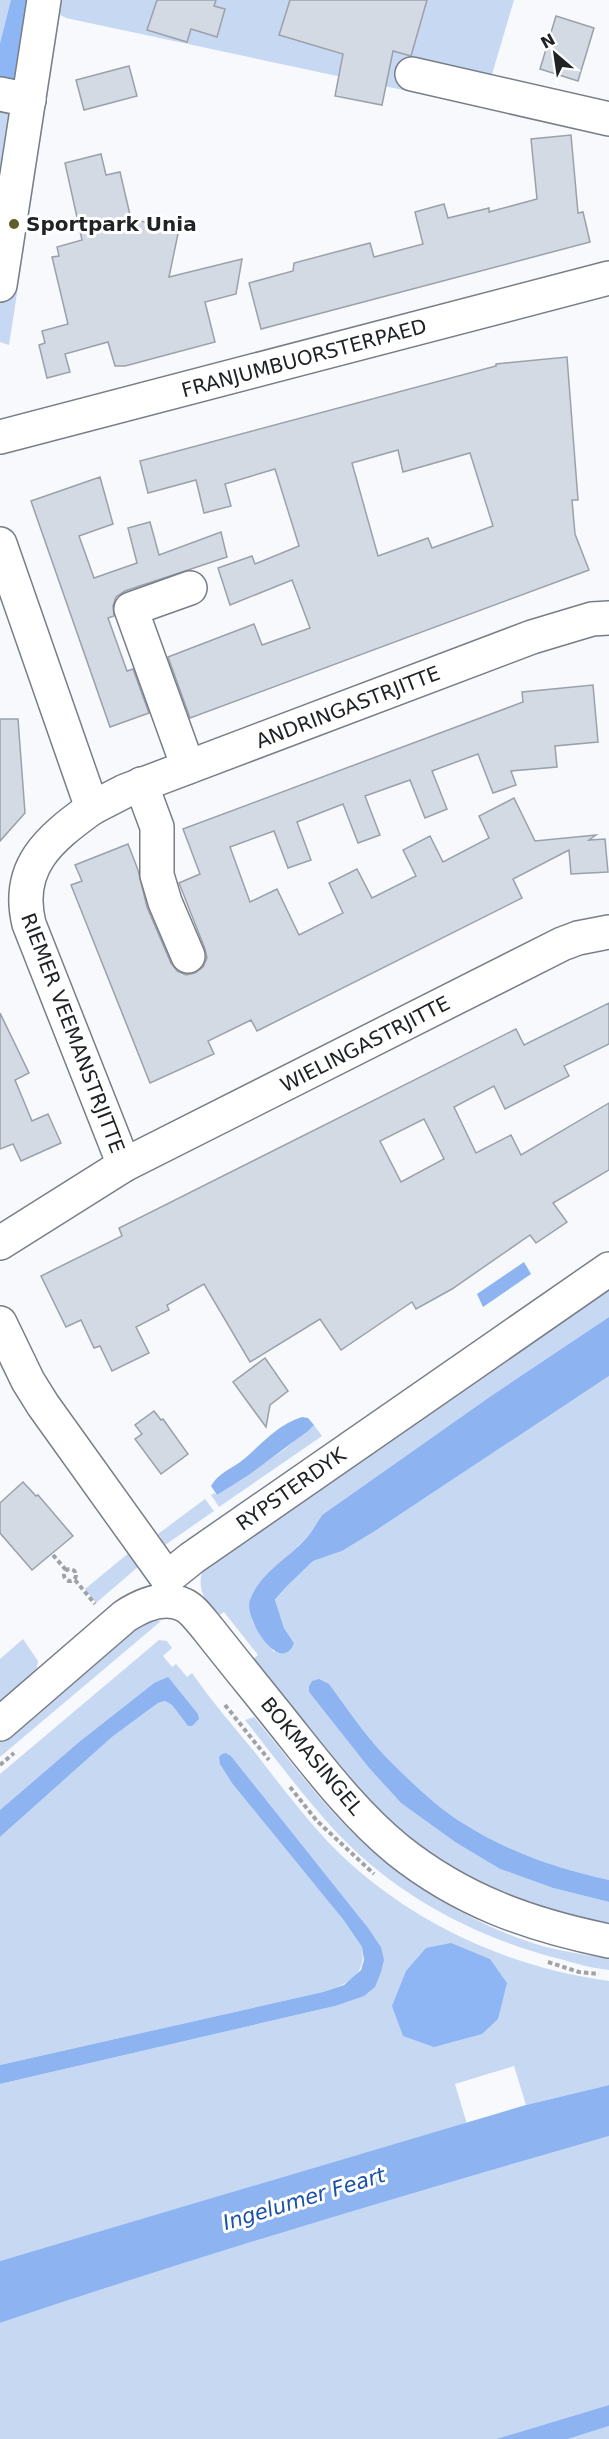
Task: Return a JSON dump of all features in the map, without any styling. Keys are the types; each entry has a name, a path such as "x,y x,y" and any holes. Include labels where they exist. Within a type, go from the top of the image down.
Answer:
{"street":[{"path":"0,283 14,97 44,0"},
{"path":"412,74 609,119"},
{"name":"FRANJUMBUORSTERPAED","path":"0,437 609,278"},
{"path":"0,544 92,808"},
{"path":"188,767 131,609 190,588"},
{"name":"ANDRINGASTRJITTE","path":"92,808 141,784 532,637 592,620 609,618"},
{"path":"141,784 157,827 157,875 165,902 188,956"},
{"name":"RIEMER VEEMANSTRJITTE","path":"0,1243 124,1165 25,909 24,894 27,876 35,860 70,824 92,808"},
{"name":"WIELINGASTRJITTE","path":"124,1165 562,944 578,938 609,932"},
{"name":"RYPSTERDYK","path":"0,1724 125,1616 167,1589 192,1557 609,1269"},
{"path":"4,1344 167,1589"},
{"name":"BOKMASINGEL","path":"167,1589 196,1614 335,1789 397,1849 457,1889 498,1910 541,1926 609,1941"}],"path":[{"path":"53,1555 66,1570"},
{"path":"71,1568 75,1571 77,1575 75,1580 70,1582 65,1579 63,1574 66,1570 71,1568"},
{"path":"75,1580 97,1606"}],"shaded area":[{"name":"Sportpark Unia","path":"0,0 514,0 490,81 478,106 60,15 9,345 0,342"},
{"path":"11,0 33,0 19,87 0,83 0,44"},
{"path":"609,1283 609,1317 491,1396 322,1515 309,1535 257,1586 252,1621 274,1652 294,1643 284,1628 275,1601 313,1561 342,1551 375,1531 609,1376 609,1880 532,1858 496,1842 461,1822 431,1800 385,1756 329,1684 312,1681 309,1692 369,1768 401,1803 455,1842 500,1869 553,1888 609,1902 609,1924 549,1910 519,1900 460,1873 408,1838 367,1800 333,1761 253,1659 258,1655 224,1612 218,1616 209,1605 201,1589 201,1576 203,1569"},
{"path":"314,1425 322,1436 219,1507 211,1495 214,1493 217,1495 285,1449"},
{"path":"205,1499 214,1511 165,1545 158,1534"},
{"path":"130,1552 139,1566 96,1603 85,1589"},
{"path":"154,1620 161,1621 0,1757 0,1741 53,1692 120,1638"},
{"path":"23,1639 38,1661 36,1672 0,1704 0,1659"},
{"path":"159,1640 167,1641 172,1648 163,1656 172,1667 176,1664 187,1677 192,1673 319,1832 358,1870 389,1895 457,1935 494,1951 531,1964 609,1981 609,2085 526,2105 514,2066 455,2084 467,2124 0,2261 0,2084 335,2006 381,1947 231,1756 226,1753 362,1947 363,1957 358,1972 340,1986 323,1992 0,2065 0,1837 112,1737 158,1703 165,1701 172,1705 188,1726 192,1726 154,1683 79,1742 0,1810 0,1774"},
{"path":"254,1717 315,1793 341,1821 397,1871 444,1902 494,1928 546,1947 609,1959 609,1970 556,1958 497,1939 440,1912 387,1878 340,1836 303,1794 245,1720"},
{"path":"451,1943 490,1959 507,1983 498,2019 482,2034 434,2047 403,2036 392,2006 406,1971 426,1948"},
{"path":"609,2136 609,2405 496,2439 0,2439 0,2323 303,2226"},
{"path":"609,2426 609,2439 568,2439"}],"water":[{"path":"524,1262 531,1274 483,1307 477,1294"},
{"path":"609,1317 609,1376 375,1531 342,1551 313,1561 275,1600 284,1628 294,1643 288,1652 281,1653 264,1641 252,1619 249,1608 250,1600 261,1581 302,1543 322,1515 491,1396"},
{"path":"302,1417 308,1418 314,1425 250,1474 217,1495 211,1486 218,1477 244,1459 278,1430"},
{"path":"168,1677 198,1714 199,1719 192,1726 188,1726 172,1705 165,1701 158,1703 112,1737 0,1837 0,1810 79,1742 154,1683"},
{"path":"319,1679 329,1684 385,1756 441,1808 496,1842 532,1858 609,1880 609,1902 553,1888 500,1869 455,1842 401,1803 369,1768 309,1692 312,1681"},
{"path":"226,1753 231,1756 381,1947 384,1960 375,1987 364,1996 335,2006 0,2084 0,2065 323,1992 344,1985 361,1970 364,1960 362,1947 342,1918 232,1783 220,1764 219,1757"},
{"name":"Ingelumer Feart","path":"609,2085 609,2136 303,2226 0,2323 0,2261 526,2105"},
{"path":"609,2405 609,2426 568,2439 496,2439"}],"building":[{"path":"157,0 216,0 214,6 225,9 217,37 191,29 187,42 147,30"},
{"path":"290,0 427,0 411,56 393,51 382,105 335,96 343,54 279,35"},
{"path":"556,16 594,28 578,81 540,69"},
{"path":"129,66 137,96 84,110 76,80"},
{"path":"571,135 578,213 583,212 590,242 261,329 249,283 293,271 294,263 370,243 374,257 423,244 415,212 444,204 448,218 489,208 489,212 537,199 531,139"},
{"path":"101,154 106,175 120,172 131,219 179,229 169,277 242,259 236,294 205,302 215,342 125,366 115,366 108,342 65,354 70,372 47,378 39,345 45,343 42,331 68,324 52,257 59,256 57,247 82,240 65,163"},
{"path":"567,357 578,500 572,500 575,534 589,570 190,718 168,657 254,624 262,645 310,628 292,580 230,605 218,568 252,556 255,564 299,546 275,469 225,484 231,506 204,513 196,480 148,493 140,461 496,366 496,364","holes":["398,450 403,472 470,453 493,526 432,548 428,538 378,556 352,463"]},
{"path":"100,477 113,524 79,536 94,578 137,563 128,528 150,522 159,555 221,532 227,557 125,591 116,597 113,606 114,616 108,618 127,671 133,669 149,713 110,727 31,501"},
{"path":"593,685 598,742 555,746 557,767 511,771 516,785 493,793 478,754 432,771 447,809 425,818 410,780 365,796 380,835 358,843 343,804 297,822 311,860 288,868 274,831 230,847 250,902 277,889 299,935 343,913 329,883 357,869 372,898 416,876 403,850 430,836 443,862 489,838 479,816 514,798 535,841 596,835 589,840 605,839 608,872 571,874 569,850 513,879 522,898 257,1031 251,1020 208,1041 214,1054 150,1083 71,885 82,881 75,865 128,844 138,870 147,907 171,963 177,971 186,975 195,973 203,967 207,958 179,883 200,874 183,829 523,702 522,692"},
{"path":"0,719 18,719 25,813 0,841"},
{"path":"609,1003 609,1044 564,1066 569,1076 505,1109 494,1086 454,1107 476,1153 511,1135 521,1155 609,1103 609,1170 553,1203 567,1222 536,1243 530,1235 452,1289 416,1309 412,1302 341,1350 320,1319 250,1362 204,1284 167,1305 169,1310 136,1327 149,1353 112,1371 100,1346 94,1348 81,1320 66,1327 41,1276 122,1236 119,1228 516,1029 524,1045","holes":["424,1119 444,1159 401,1182 380,1141"]},
{"path":"0,1013 29,1073 15,1080 32,1121 48,1114 61,1143 21,1161 13,1144 0,1149"},
{"path":"265,1358 288,1391 270,1405 266,1427 233,1382"},
{"path":"154,1411 161,1420 163,1419 188,1454 161,1474 135,1439 142,1434 135,1425"},
{"path":"23,1482 36,1496 38,1495 73,1536 32,1570 0,1533 0,1503"}],"place":[{"name":"Sportpark Unia","path":"14,224"}]}
